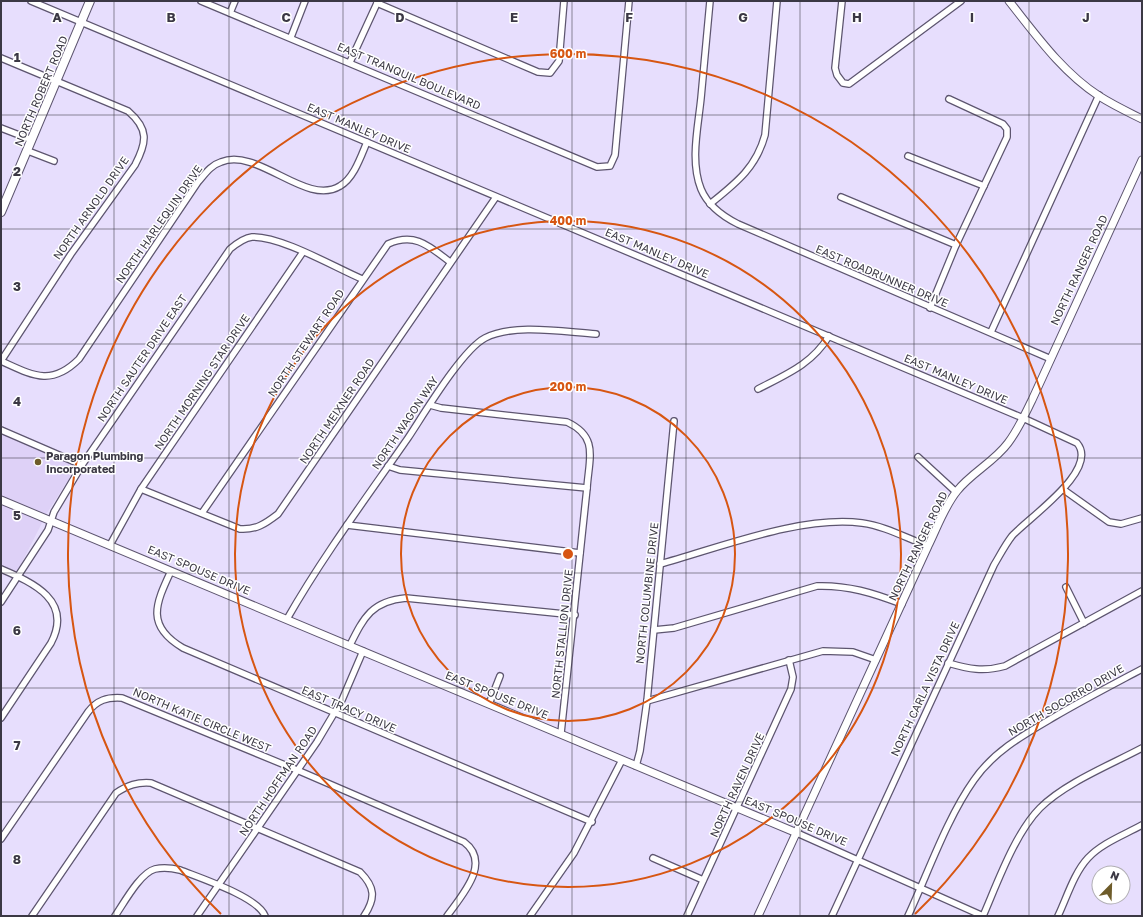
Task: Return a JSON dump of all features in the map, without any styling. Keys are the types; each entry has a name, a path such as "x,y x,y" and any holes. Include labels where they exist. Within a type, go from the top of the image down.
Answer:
{"main road":[{"name":"NORTH ROBERT ROAD","path":"1,212 4,198 28,151 90,1"}],"street":[{"name":"EAST MANLEY DRIVE","path":"31,1 829,336 1077,443 1080,447 1082,458 1064,490"},
{"name":"EAST TRANQUIL BOULEVARD","path":"201,1 291,37 597,167 604,168 610,166 615,155 629,1"},
{"path":"230,13 235,1"},
{"path":"291,37 305,1"},
{"path":"350,62 377,2 538,72 550,73 559,60 564,1"},
{"name":"EAST ROADRUNNER DRIVE","path":"710,1 695,151 697,177 710,204 722,216 738,224 930,308 991,332 1050,359"},
{"path":"710,204 748,170 761,152 765,135 777,1"},
{"path":"842,1 835,68 842,83 849,84 855,82 962,1"},
{"path":"1009,1 1057,60 1078,80 1098,96 1142,119"},
{"name":"NORTH ARNOLD DRIVE","path":"1,58 128,111 139,120 144,130 142,152 135,165 70,254 1,361"},
{"path":"991,332 1098,96"},
{"path":"930,308 956,245 1007,137 1007,129 1003,124 949,99"},
{"path":"1,128 32,140"},
{"name":"NORTH HARLEQUIN DRIVE","path":"1,361 28,374 42,377 55,376 69,369 79,359 198,182 210,168 221,161 237,159 251,163 311,189 328,191 341,186 351,175 360,159 366,142"},
{"path":"28,151 54,161"},
{"path":"908,156 984,186"},
{"name":"NORTH RANGER ROAD","path":"758,916 928,546 956,492 1009,443 1050,359 1142,160"},
{"name":"NORTH MEIXNER ROAD","path":"141,489 240,529 250,530 261,526 278,514 496,196"},
{"path":"841,196 956,245"},
{"name":"NORTH SAUTER DRIVE EAST","path":"1,602 48,530 54,512 82,465 230,249 250,237 276,241 362,279"},
{"name":"NORTH STEWART ROAD","path":"202,513 362,279 388,244 398,239 418,241 429,246 450,262"},
{"name":"NORTH MORNING STAR DRIVE","path":"110,545 141,489 302,252"},
{"name":"NORTH WAGON WAY","path":"287,619 347,525 456,368 474,346 485,338 502,332 523,330 596,334"},
{"path":"758,389 804,363 818,353 829,336"},
{"name":"NORTH STALLION DRIVE","path":"430,405 441,408 567,422 578,428 586,436 590,449 587,488 575,615 561,733"},
{"name":"NORTH COLUMBINE DRIVE","path":"636,766 640,751 654,630 674,421"},
{"path":"1,430 82,465"},
{"path":"918,457 956,492"},
{"path":"388,466 400,470 587,488"},
{"path":"1064,490 1109,522 1121,524 1142,518"},
{"name":"NORTH CARLA VISTA DRIVE","path":"832,916 994,565 1005,546 1023,524 1064,490"},
{"name":"EAST SPOUSE DRIVE","path":"1,500 561,733 858,859 983,916"},
{"path":"660,564 756,536 822,522 844,521 863,523 883,528 928,546"},
{"path":"347,525 580,553"},
{"path":"1,569 18,577 48,596 56,609 59,622 57,632 51,643 1,718"},
{"name":"EAST TRACY DRIVE","path":"171,571 160,594 157,608 157,620 162,632 169,640 183,648 335,714 592,822"},
{"path":"654,630 674,628 817,586 833,585 858,588 902,604"},
{"path":"1066,587 1084,623"},
{"path":"948,663 973,670 992,669 1005,666 1142,591"},
{"path":"350,645 370,612 383,603 406,598 575,615"},
{"path":"646,701 823,651 839,650 853,652 876,660"},
{"name":"NORTH HOFFMAN ROAD","path":"197,916 335,714 363,651"},
{"name":"NORTH RAVEN DRIVE","path":"687,916 738,809 791,689 794,677 789,660"},
{"name":"NORTH SOCORRO DRIVE","path":"908,916 957,809 974,780 994,758 1015,740 1142,669"},
{"path":"489,704 500,676"},
{"name":"NORTH KATIE CIRCLE WEST","path":"1,839 94,704 103,699 122,698 455,837 470,847 476,862 475,872 469,885 448,916"},
{"path":"983,916 1016,845 1031,818 1039,809 1066,788 1142,748"},
{"path":"530,916 574,853 592,822 622,760"},
{"path":"32,916 116,793 131,784 151,783 360,872 368,880 372,889 372,899 364,916"},
{"path":"1058,916 1080,868 1088,858 1101,848 1142,826"},
{"path":"653,858 704,880"},
{"path":"115,916 144,876 154,869 168,868 180,870 253,901 263,911 265,916"}],"shaded area":[{"path":"1,434 77,466 47,513 17,572 1,565"}],"place":[{"name":"Paragon Plumbing Incorporated","path":"38,462"}]}
